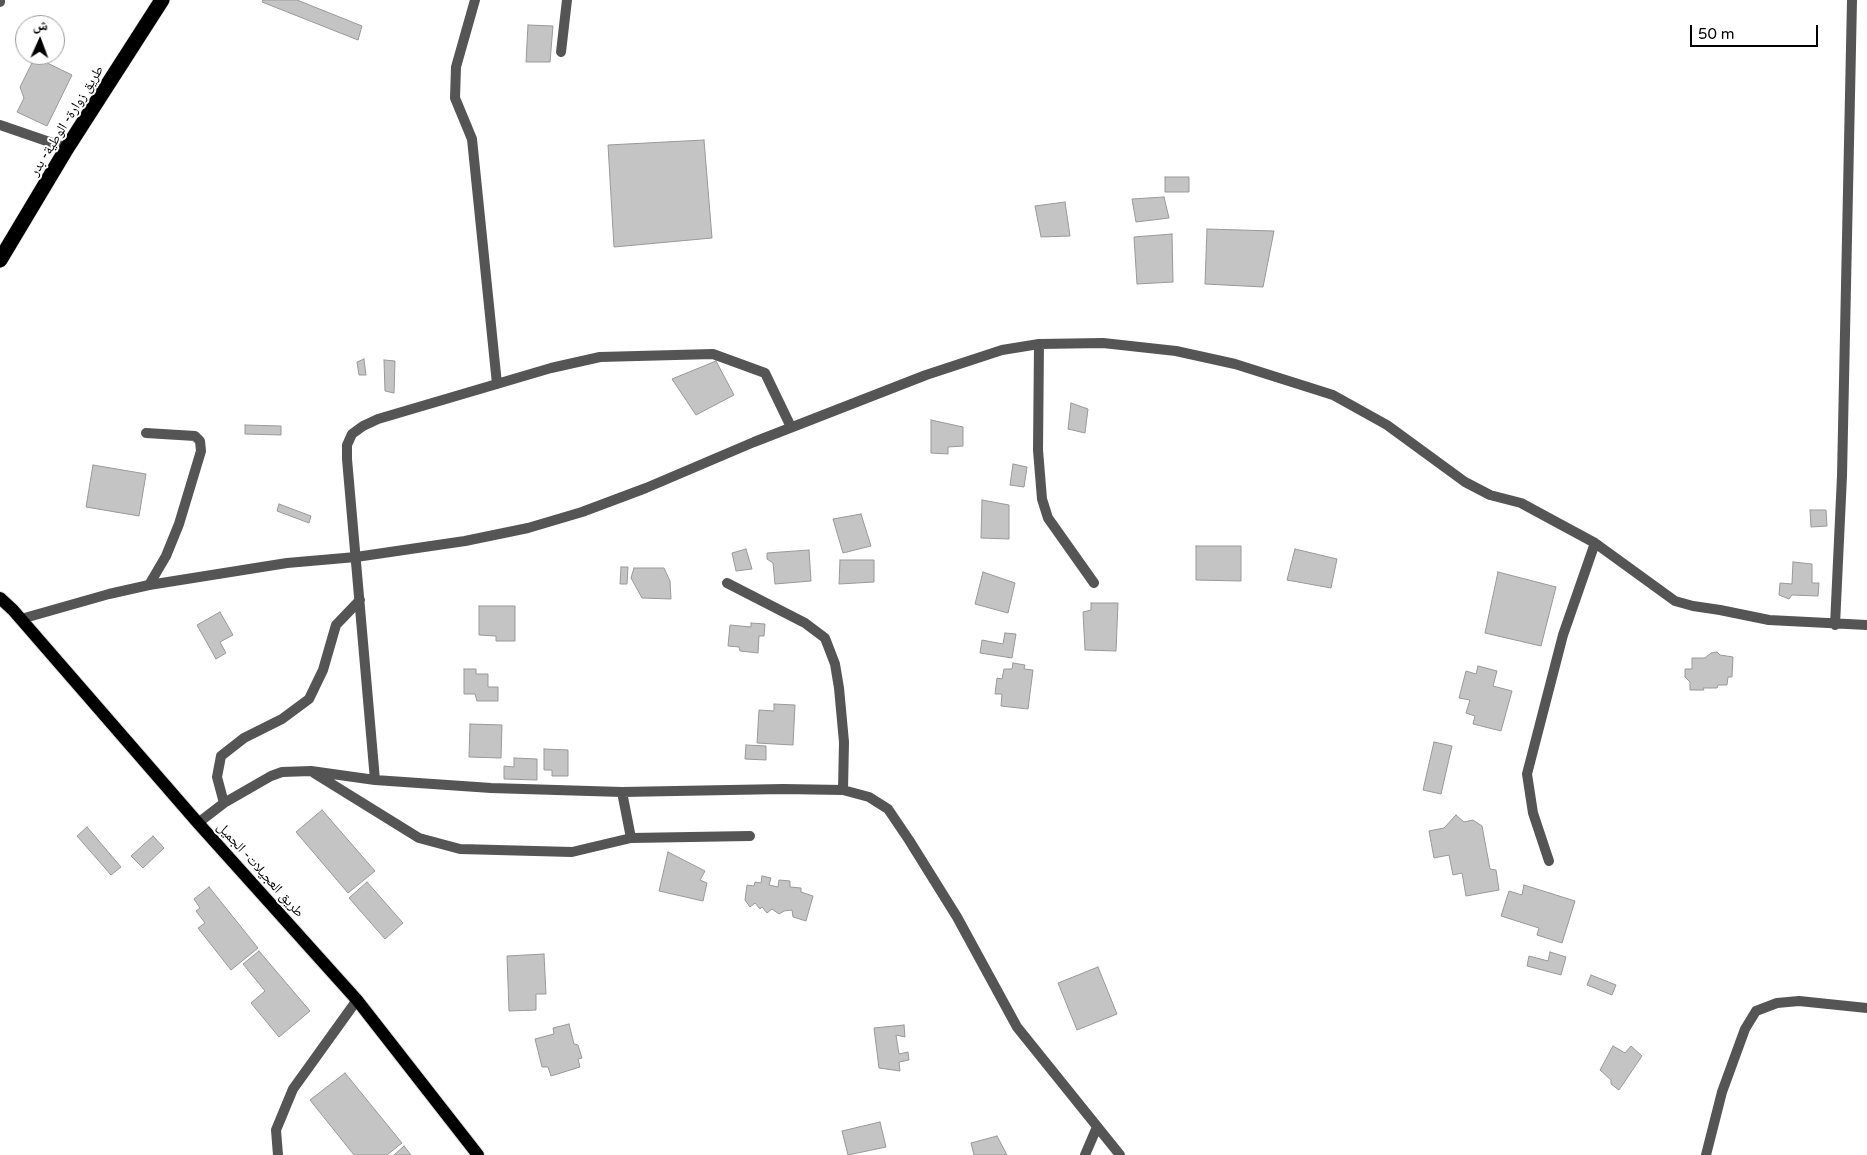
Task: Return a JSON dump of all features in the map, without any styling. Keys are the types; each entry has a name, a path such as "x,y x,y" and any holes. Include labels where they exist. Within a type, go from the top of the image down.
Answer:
{"highway":[{"name":"طريق زوارة- الوطية- بدر","path":"0,260 67,148 162,0"}],"main road":[{"path":"0,586 17,615"},
{"path":"0,598 17,615"},
{"name":"طريق العجيلات- الجميل","path":"17,615 198,823 357,1000 478,1155"}],"street":[{"path":"475,0 456,68 454,98 472,139 497,384"},
{"path":"561,52 567,0"},
{"path":"1835,625 1842,476 1852,0"},
{"path":"0,125 67,148"},
{"path":"17,615 149,585 288,564 464,541 528,528 582,512 646,488 791,427 926,375 1002,350 1039,344 1103,343 1176,350 1235,364 1333,395 1387,425 1465,482 1490,495 1521,504 1595,543 1675,601 1768,620 1835,625 1867,625"},
{"path":"1039,344 1038,450 1042,499 1048,518 1094,582"},
{"path":"375,780 347,459 347,445 352,434 378,419 551,368 600,357 713,354 765,372 791,427"},
{"path":"146,433 195,436 200,441 201,451 179,524 166,556 149,585"},
{"path":"1549,861 1533,813 1527,774 1562,635 1595,543"},
{"path":"727,583 805,623 825,638 836,664 839,688 844,742 843,790"},
{"path":"224,803 217,778 221,756 244,738 282,719 309,699 323,670 336,625 360,600"},
{"path":"311,771 419,838 460,849 572,852 631,838 750,836"},
{"path":"198,823 224,803 271,776 282,772 311,771 375,780 491,788 622,792 783,789 843,790 869,797 888,808 957,917 1017,1028 1120,1155"},
{"path":"622,792 631,838"},
{"path":"278,1155 276,1130 293,1089 357,1000"},
{"path":"1706,1155 1722,1092 1745,1028 1756,1011 1777,1003 1799,1001 1867,1008"},
{"path":"1085,1155 1097,1127"}],"building":[{"path":"263,0 297,0 362,26 358,40 262,2"},
{"path":"528,25 553,26 550,62 526,62"},
{"path":"31,65 51,65 72,75 47,126 17,112 24,98 20,87"},
{"path":"704,140 712,238 614,247 608,145"},
{"path":"1165,177 1189,177 1189,192 1165,192"},
{"path":"1164,197 1169,218 1136,222 1132,199"},
{"path":"1065,202 1070,236 1041,237 1035,206"},
{"path":"1207,229 1274,231 1263,287 1205,284"},
{"path":"1172,234 1173,282 1137,284 1134,237"},
{"path":"364,359 366,375 359,375 357,362"},
{"path":"384,360 395,361 394,393 385,391"},
{"path":"716,361 734,395 696,415 672,379"},
{"path":"1071,403 1088,409 1085,433 1068,429"},
{"path":"931,420 963,427 963,446 948,447 948,454 931,453"},
{"path":"245,425 281,426 281,435 245,434"},
{"path":"1013,464 1027,467 1024,487 1010,485"},
{"path":"93,465 146,474 139,516 86,507"},
{"path":"982,500 1009,505 1009,539 981,538"},
{"path":"279,504 311,516 309,523 277,511"},
{"path":"1810,510 1826,510 1827,526 1811,527"},
{"path":"861,514 871,546 843,553 833,519"},
{"path":"1196,546 1241,546 1241,581 1196,580"},
{"path":"746,549 752,569 736,571 732,553"},
{"path":"1295,549 1337,559 1331,588 1287,580"},
{"path":"809,550 811,581 775,584 773,563 767,559 767,553"},
{"path":"840,560 874,560 874,582 839,584"},
{"path":"1793,562 1812,564 1812,583 1819,583 1818,596 1792,595 1789,599 1779,595 1780,583 1792,584"},
{"path":"621,567 628,567 627,584 620,584"},
{"path":"634,568 664,568 670,581 671,599 642,598 631,578"},
{"path":"983,572 1015,583 1008,613 975,604"},
{"path":"1498,572 1556,587 1541,646 1485,633"},
{"path":"1091,603 1118,603 1116,651 1085,650 1083,612 1091,610"},
{"path":"479,606 515,606 515,641 496,641 496,636 479,635"},
{"path":"220,612 233,635 220,642 226,653 216,659 197,625"},
{"path":"751,623 765,624 764,636 759,636 758,653 740,651 739,647 728,646 730,625 751,627"},
{"path":"1005,633 1016,634 1012,658 980,653 982,640 1003,644"},
{"path":"1717,652 1720,655 1733,657 1732,677 1728,677 1727,685 1718,685 1717,688 1703,688 1704,690 1690,690 1690,682 1685,677 1685,669 1692,669 1692,658 1705,658 1711,653"},
{"path":"1013,663 1025,665 1024,669 1033,670 1028,709 1001,706 1002,694 995,694 997,678 1002,679 1004,669 1012,669"},
{"path":"1478,666 1497,671 1493,686 1512,691 1501,731 1473,724 1475,716 1466,713 1470,700 1459,698 1466,671 1476,674"},
{"path":"464,669 476,669 476,674 488,674 488,687 498,687 498,701 477,701 475,694 464,694"},
{"path":"774,704 795,705 793,745 757,743 759,710 774,711"},
{"path":"470,724 502,725 501,758 469,757"},
{"path":"1434,742 1452,746 1441,794 1423,790"},
{"path":"746,745 766,746 766,760 745,759"},
{"path":"544,749 568,750 568,776 552,776 552,770 544,770"},
{"path":"514,758 537,759 537,780 504,779 504,766 514,767"},
{"path":"322,810 375,871 348,893 296,832"},
{"path":"1456,815 1464,822 1473,820 1482,826 1490,869 1496,870 1499,890 1466,896 1462,873 1453,875 1449,855 1434,858 1429,831 1444,828"},
{"path":"87,827 121,867 111,875 77,836"},
{"path":"153,836 164,848 143,868 131,856"},
{"path":"668,852 705,871 700,880 707,883 703,901 659,891"},
{"path":"762,876 771,878 769,885 778,887 779,880 790,881 790,887 801,888 801,892 813,896 806,921 793,917 792,910 779,914 772,909 767,913 755,903 750,907 745,900 747,885 754,886 755,882 761,883"},
{"path":"367,882 403,923 385,939 349,898"},
{"path":"1524,885 1575,901 1562,943 1537,935 1539,928 1501,916 1509,891 1522,895"},
{"path":"209,887 258,948 231,970 198,928 205,923 196,911 200,908 194,899"},
{"path":"259,951 310,1011 279,1037 251,1003 265,991 243,964"},
{"path":"1550,952 1566,957 1561,975 1527,966 1529,956 1548,961"},
{"path":"544,954 546,994 536,994 536,1010 509,1011 507,956"},
{"path":"1098,967 1117,1014 1077,1030 1058,983"},
{"path":"1591,975 1616,985 1612,995 1587,985"},
{"path":"569,1024 574,1044 578,1045 582,1058 578,1059 580,1067 551,1076 548,1067 542,1067 535,1039 554,1034 553,1028"},
{"path":"904,1025 905,1037 896,1035 899,1054 908,1052 909,1060 899,1062 900,1071 879,1068 874,1028"},
{"path":"1613,1046 1625,1053 1631,1046 1642,1056 1619,1090 1611,1084 1611,1080 1600,1070"},
{"path":"345,1073 402,1143 387,1155 354,1155 310,1100"},
{"path":"880,1122 886,1147 848,1155 842,1131"},
{"path":"997,1136 1007,1155 974,1155 971,1143"},
{"path":"404,1146 411,1155 394,1155"}]}
